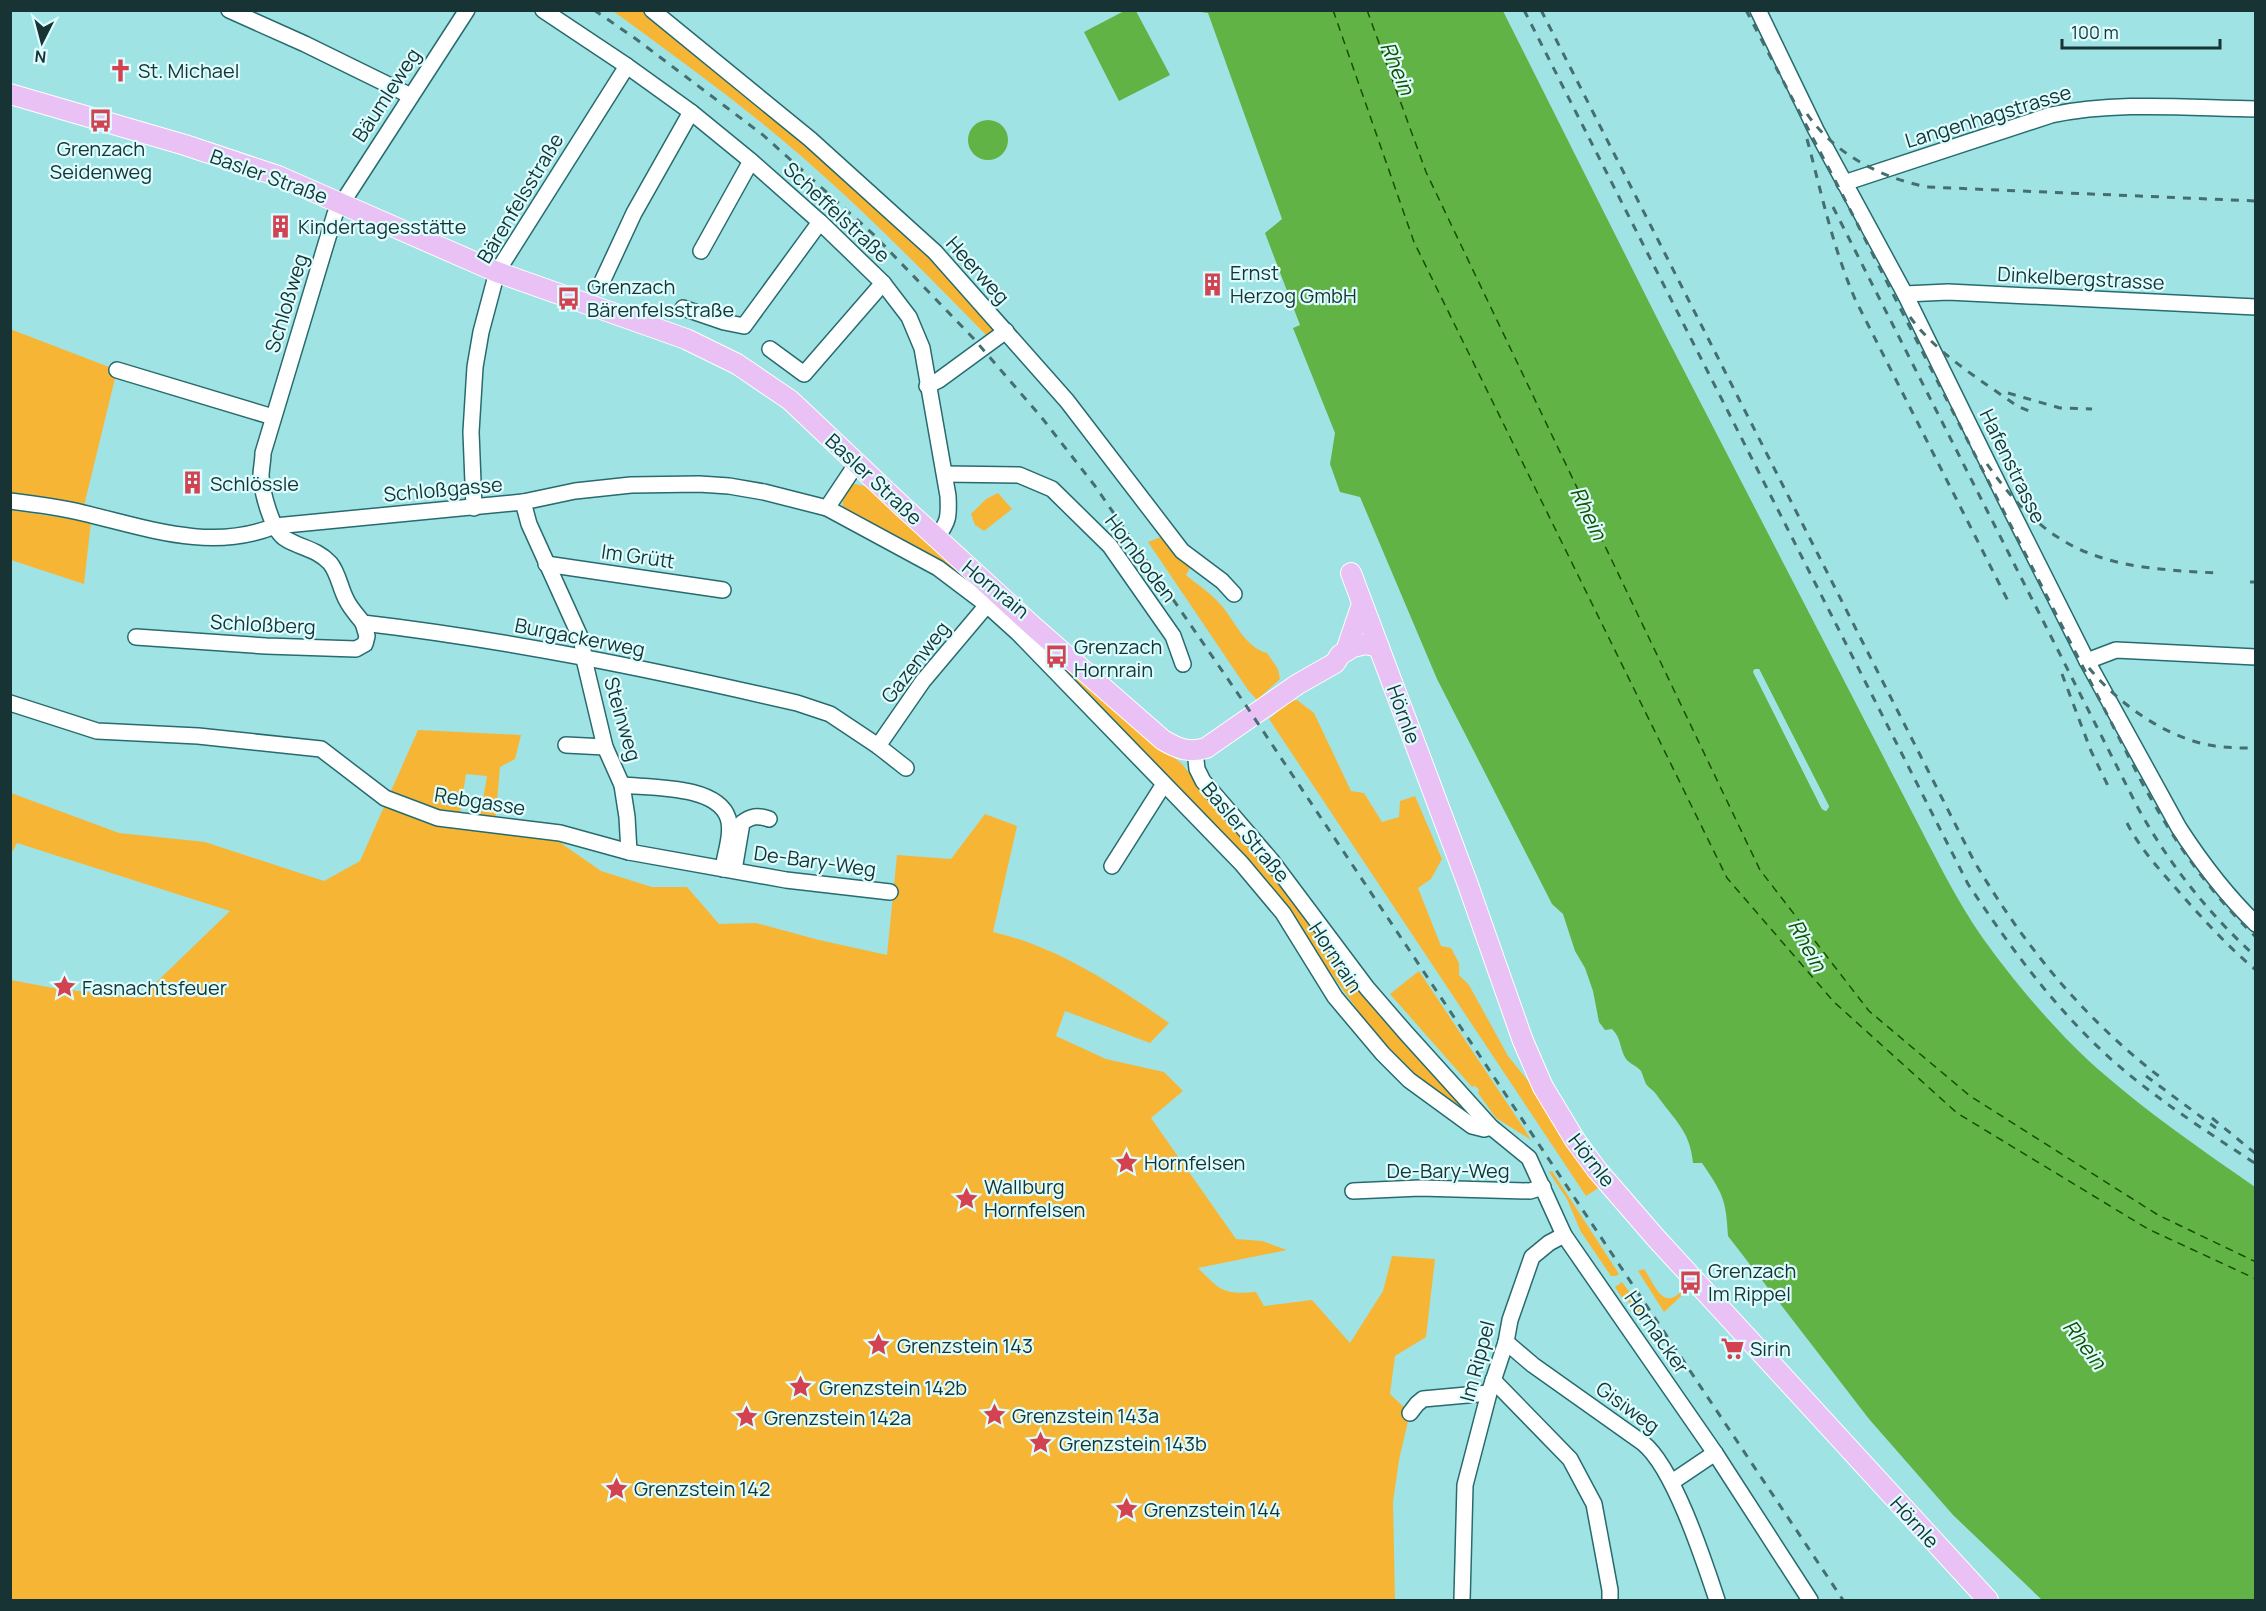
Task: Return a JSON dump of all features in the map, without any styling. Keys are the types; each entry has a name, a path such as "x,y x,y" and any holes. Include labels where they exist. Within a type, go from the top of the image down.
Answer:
{"main road":[{"name":"Basler Straße","path":"10,94 185,145 278,176 497,272 686,339 737,364 790,400 936,538 1163,740 1177,748 1194,751"},
{"path":"1351,573 1382,654"},
{"path":"1341,657 1362,604"},
{"name":"Hörnle","path":"1194,751 1206,748 1341,657 1344,663 1369,657 1379,658 1382,654 1523,1041 1543,1087 1575,1140 1597,1170 1655,1237 1988,1600"}],"street":[{"path":"230,10 411,96"},
{"name":"Bäumleweg","path":"342,203 467,10"},
{"name":"Scheffelstraße","path":"543,10 691,112 751,161 820,222 883,283 909,317 922,348 927,386 945,474 949,516 945,527 936,538"},
{"name":"Heerweg","path":"652,10 810,139 935,252 1068,401 1182,551 1222,581 1234,594"},
{"name":"Hafenstrasse","path":"1758,10 1844,183 1905,294 2088,661 2184,836 2233,902 2256,924"},
{"name":"Bärenfelsstraße","path":"474,508 471,432 474,378 481,332 497,272 627,66"},
{"name":"Langenhagstrasse","path":"1844,183 2051,115 2077,110 2103,107 2256,109"},
{"path":"601,284 634,213 691,112"},
{"path":"700,251 751,161"},
{"name":"Schloßweg","path":"275,526 261,476 263,453 335,214 342,203"},
{"path":"683,308 724,322 744,326 820,222"},
{"path":"770,349 804,374 883,283"},
{"name":"Dinkelbergstrasse","path":"1905,294 1948,292 2256,307"},
{"path":"927,386 939,380 1006,331"},
{"path":"117,370 273,417"},
{"path":"828,508 857,463"},
{"name":"Hornboden","path":"945,474 1019,475 1052,489 1110,546 1173,636 1183,664"},
{"name":"Schloßgasse","path":"10,501 82,513 173,535 201,538 230,538 255,534 275,526 523,502 575,491 631,485 699,484 764,492 828,508"},
{"name":"Steinweg","path":"523,502 529,524 582,641 584,659 605,747 622,785 627,817 628,852"},
{"name":"Hornrain","path":"828,508 938,568 987,604 1018,633 1241,863 1282,913 1335,997 1383,1054 1409,1080 1472,1126 1484,1129 1491,1127"},
{"path":"275,526 282,537 322,555 332,566 347,602 363,623"},
{"name":"Im Grütt","path":"546,564 723,590"},
{"name":"Gazenweg","path":"878,746 923,681 987,604"},
{"name":"Schloßberg","path":"136,637 266,646 356,649 365,644 367,636 363,623"},
{"name":"Burgackerweg","path":"363,623 417,629 584,659 797,703 830,714 906,768"},
{"path":"2088,661 2116,650 2256,657"},
{"name":"Rebgasse","path":"10,703 97,731 198,743 321,749 385,798 414,810 438,818 560,833 628,852"},
{"path":"566,746 605,747"},
{"name":"Basler Straße","path":"1194,751 1197,769 1203,781 1271,860 1383,1006 1448,1082 1491,1127 1529,1158 1543,1187"},
{"path":"1112,866 1164,784"},
{"name":"De-Bary-Weg","path":"622,785 699,793 717,802 728,818 730,829 729,869"},
{"name":"De-Bary-Weg","path":"729,869 742,824 752,817 760,816 769,819"},
{"name":"De-Bary-Weg","path":"628,852 786,880 890,892"},
{"path":"1543,1187 1564,1235"},
{"name":"De-Bary-Weg","path":"1353,1191 1420,1188 1530,1191 1543,1187"},
{"name":"Im Rippel","path":"1462,1600 1465,1485 1491,1387 1506,1342 1510,1320 1532,1257 1549,1243 1564,1235"},
{"name":"Hornacker","path":"1564,1235 1715,1453 1810,1600"},
{"name":"Gisiweg","path":"1506,1342 1533,1365 1649,1448 1672,1482 1717,1600"},
{"path":"1410,1413 1423,1399 1491,1387 1570,1459 1594,1504 1610,1600"},
{"path":"1672,1482 1715,1453"}],"shaded area":[{"path":"613,11 644,11 777,115 933,259 994,328 989,338 872,221 800,155 731,99"},
{"path":"10,329 117,370 84,506 11,494"},
{"path":"855,484 865,486 870,490 996,603 843,507 842,495 848,486"},
{"path":"998,493 1012,509 984,531 975,525 971,514 986,499"},
{"path":"10,510 91,522 84,584 11,560"},
{"path":"1161,537 1174,555 1177,552 1191,566 1186,575 1218,602 1247,640 1259,650 1267,653 1278,669 1280,679 1257,700 1148,542"},
{"path":"1060,659 1183,765 1276,876 1392,1028 1471,1116 1420,1083 1369,1026 1291,918 1251,868 1057,662"},
{"path":"1297,700 1314,713 1351,791 1364,793 1382,822 1399,817 1400,801 1415,796 1442,859 1431,879 1418,888 1441,946 1451,948 1459,963 1459,975 1469,985 1508,1056 1538,1093 1571,1151 1600,1187 1586,1196 1269,719 1290,701"},
{"path":"418,730 521,735 515,759 500,767 495,825 545,832 601,871 652,887 687,887 719,924 756,923 887,955 897,855 951,859 985,814 1017,826 993,932 1063,957 1107,981 1169,1023 1150,1043 1065,1011 1056,1036 1106,1059 1164,1072 1183,1091 1151,1118 1236,1239 1262,1241 1287,1250 1198,1268 1217,1286 1229,1292 1256,1292 1264,1306 1312,1300 1350,1343 1383,1291 1392,1256 1435,1259 1426,1337 1395,1356 1390,1394 1410,1413 1399,1460 1393,1502 1395,1600 11,1600 11,980 53,988 140,998 230,911 17,843 11,854 11,793 119,833 205,842 324,881 360,861","holes":["466,774 487,776 479,823 459,820"]},
{"path":"1419,971 1531,1140 1496,1118 1478,1093 1479,1090 1475,1086 1472,1087 1390,994"},
{"path":"1552,1171 1619,1274 1616,1276 1611,1276 1581,1232 1567,1199 1549,1172"},
{"path":"1644,1269 1664,1297 1676,1296 1683,1290 1683,1283 1689,1289 1664,1312 1638,1271"},
{"path":"1622,1282 1648,1316 1640,1318 1626,1298 1623,1299 1615,1287"}],"water":[{"path":"1126,10 1136,11 1170,75 1119,101 1084,32"},
{"name":"Rhein","path":"1194,11 1503,11 1663,330 1937,861 1972,922 2022,989 2084,1056 2156,1116 2255,1187 2255,1600 2042,1600 1953,1515 1869,1419 1728,1236 1726,1213 1715,1182 1702,1163 1693,1163 1685,1134 1675,1119 1646,1084 1641,1071 1626,1059 1612,1029 1605,1030 1599,1022 1593,991 1585,968 1575,951 1563,914 1552,904 1437,679 1360,497 1340,492 1330,464 1335,433 1293,328 1300,325 1265,233 1282,219 1208,13","holes":["1759,669 1829,806 1826,811 1822,809 1753,672"]},
{"path":"988,120 1002,126 1008,140 1002,154 988,160 974,154 968,140 974,126"}],"pier":[{"path":"1759,669 1829,807 1826,811 1822,809 1753,671"}],"ferry route":[{"path":"1333,10 1414,242 1727,878 1834,1002 1957,1113 2148,1229 2256,1279"},
{"path":"1367,10 1426,172 1760,870 1869,1011 1970,1096 2158,1215 2256,1262"}],"railway":[{"path":"594,10 763,135 873,234 974,339 1042,418 1095,486 1245,704 1843,1600"},
{"path":"1524,10 1968,884 2034,977 2091,1040 2112,1060 2164,1101 2256,1164"},
{"path":"1541,10 1974,861 2013,921 2056,978 2105,1030 2160,1077"},
{"path":"1746,10 2140,779 2165,822 2206,882 2256,937"},
{"path":"1807,114 1831,141 1860,162 1892,177 1927,187 2256,201"},
{"path":"1807,139 1834,239 1855,299 2008,601"},
{"path":"1833,207 2138,808 2163,849 2191,887 2256,957"},
{"path":"1910,317 1946,355 2017,406 2029,411"},
{"path":"2008,393 2060,408 2092,409"},
{"path":"1987,464 2011,496 2036,520 2060,539 2086,552 2114,561 2145,567 2218,573"},
{"path":"2250,582 2256,582"},
{"path":"2089,668 2114,694 2158,726 2192,741 2232,748 2256,748"},
{"path":"2062,674 2091,751 2110,790"},
{"path":"2127,823 2144,851 2158,868 2226,943 2256,970"},
{"path":"2146,1076 2216,1128"},
{"path":"2212,1118 2256,1154"}],"place":[{"name":"St. Michael","path":"120,70"},
{"name":"Grenzach Seidenweg","path":"101,121"},
{"name":"Kindertagesstätte","path":"280,226"},
{"name":"Ernst Herzog GmbH","path":"1212,284"},
{"name":"Grenzach Bärenfelsstraße","path":"569,298"},
{"name":"Schlössle","path":"192,483"},
{"name":"Grenzach Hornrain","path":"1056,657"},
{"name":"Fasnachtsfeuer","path":"64,987"},
{"name":"Hornfelsen","path":"1126,1162"},
{"name":"Wallburg Hornfelsen","path":"966,1198"},
{"name":"Grenzach Im Rippel","path":"1690,1282"},
{"name":"Grenzstein 143","path":"879,1345"},
{"name":"Sirin","path":"1732,1348"},
{"name":"Grenzstein 142b","path":"801,1387"},
{"name":"Grenzstein 143a","path":"994,1415"},
{"name":"Grenzstein 142a","path":"746,1417"},
{"name":"Grenzstein 143b","path":"1041,1443"},
{"name":"Grenzstein 142","path":"616,1488"},
{"name":"Grenzstein 144","path":"1126,1509"}]}
